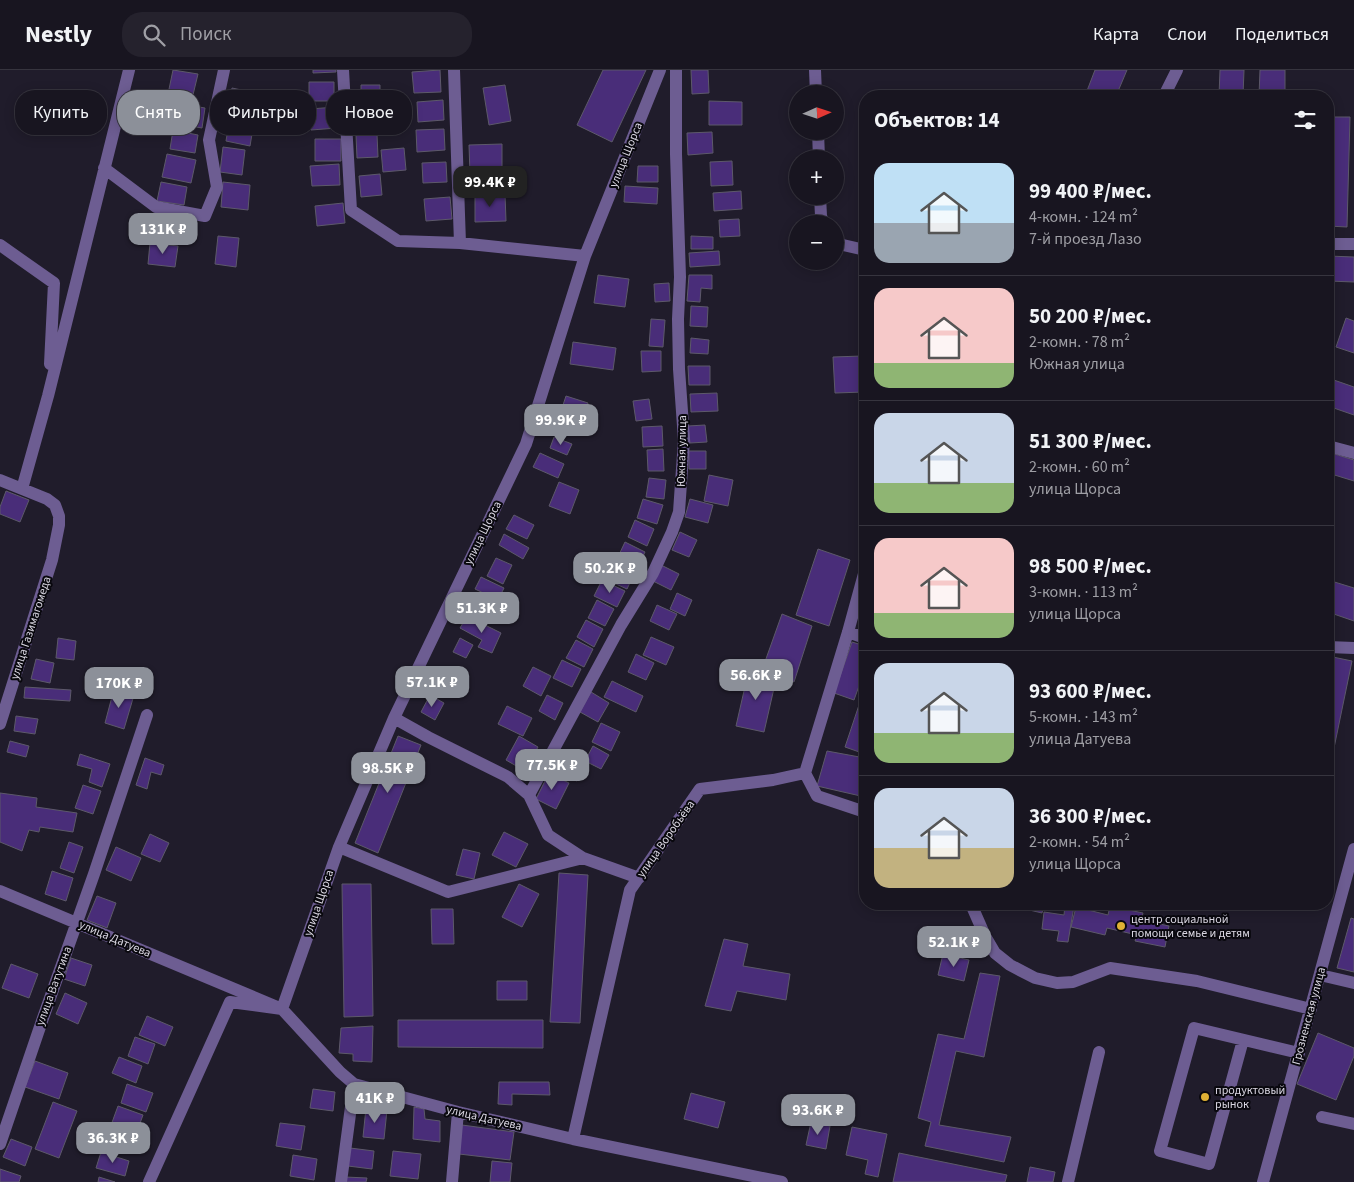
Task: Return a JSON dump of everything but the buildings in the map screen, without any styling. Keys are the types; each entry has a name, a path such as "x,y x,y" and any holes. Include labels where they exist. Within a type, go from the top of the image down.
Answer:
{"street":[{"path":"0,480 22,489 48,396 129,70"},
{"path":"104,168 156,207 205,216 217,187 209,140 224,70"},
{"path":"343,70 351,210 398,241 460,243 585,256"},
{"path":"454,70 460,243"},
{"name":"улица Щорса","path":"282,1009 339,847 394,718 526,444 585,256 660,70"},
{"name":"Южная улица","path":"528,795 621,625 653,573 679,512 684,440 679,369 678,319 680,277 676,154 676,70"},
{"path":"815,70 816,85"},
{"path":"1167,90 1176,70"},
{"path":"1334,244 1354,244"},
{"path":"0,245 54,284 48,396"},
{"path":"844,245 859,249"},
{"path":"1334,448 1354,453"},
{"name":"улица Газимагомеда","path":"0,724 52,560 59,525 55,505 47,499 22,489"},
{"path":"859,592 805,773 817,796 859,810"},
{"path":"848,632 859,636"},
{"path":"1334,647 1354,648"},
{"name":"улица Ватутина","path":"0,1144 147,715"},
{"path":"394,718 428,737 508,776 528,795 548,835 583,858 639,878"},
{"name":"улица Воробьёва","path":"573,1139 630,890 700,789 773,780 805,773"},
{"path":"339,847 448,892 583,858"},
{"name":"Грозненская улица","path":"1263,1182 1354,849"},
{"name":"улица Датуева","path":"0,891 282,1009 354,1084 458,1112 741,1178 782,1182"},
{"path":"974,910 995,953 1010,965 1035,978 1057,983 1073,982 1110,968 1197,981 1311,1008"},
{"path":"1320,975 1354,983"},
{"path":"149,1182 230,1002 282,1009"},
{"path":"1243,1040 1209,1164 1160,1151 1194,1028 1298,1053"},
{"path":"1068,1182 1098,1052"},
{"path":"340,1182 354,1084"},
{"path":"452,1182 458,1112"},
{"path":"1322,1117 1354,1124"}],"place":[{"name":"центр социальной помощи семье и детям","path":"1121,926"},
{"name":"продуктовый рынок","path":"1205,1097"}]}
